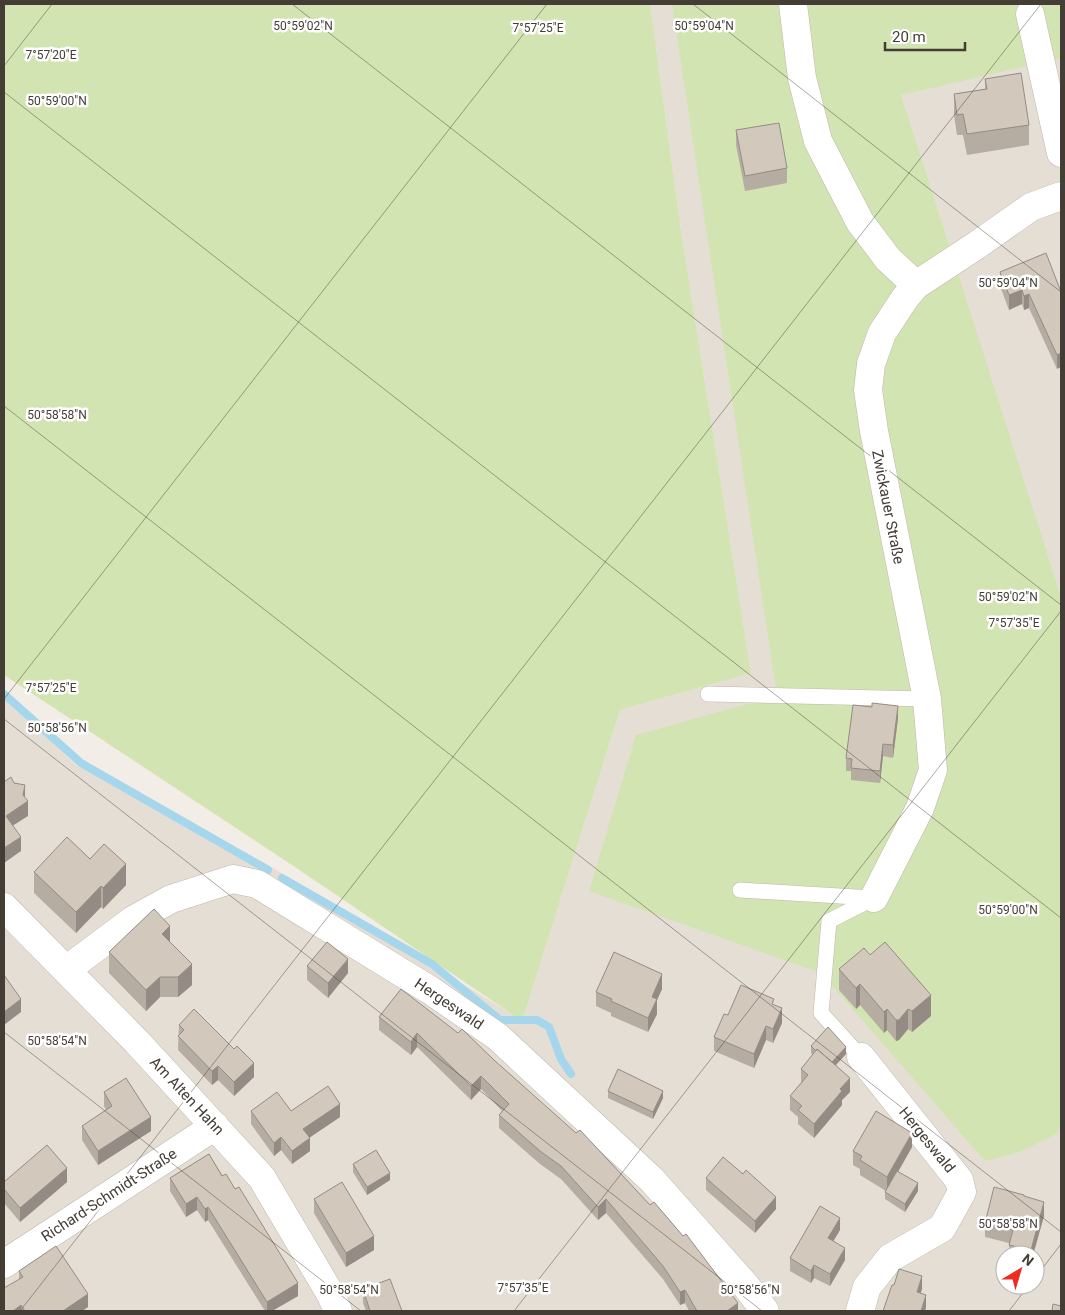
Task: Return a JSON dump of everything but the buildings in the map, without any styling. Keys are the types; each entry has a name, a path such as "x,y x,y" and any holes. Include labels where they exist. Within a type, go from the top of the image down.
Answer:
{"street":[{"path":"792,4 802,78 818,141 860,222 888,259 916,285"},
{"path":"1030,14 1061,153"},
{"name":"Zwickauer Straße","path":"874,898 920,808 933,770 927,699 874,431 868,390 872,364 882,333 916,285 977,245 1031,206 1061,196"},
{"name":"Hergeswald","path":"66,970 134,920 171,899 233,878 257,884 430,990 498,1037 652,1180 746,1286 765,1311"},
{"name":"Am Alten Hahn","path":"4,907 137,1042 262,1178 338,1311"},
{"name":"Hergeswald","path":"860,1311 867,1287 890,1258 942,1228 962,1192 959,1180 861,1057"},
{"name":"Richard-Schmidt-Straße","path":"4,1264 215,1126"}],"lane":[{"path":"708,694 927,699"},
{"path":"740,890 874,898"},
{"path":"861,1057 821,1013 829,921 874,898"}],"shaded area":[{"path":"650,4 1061,4 1061,1311 4,1311 4,696 76,765 265,863 522,1020 620,710 751,673 681,231"}],"green space":[{"path":"4,4 650,4 681,231 751,673 620,710 522,1021 292,865 4,675"},
{"path":"672,4 1061,4 1061,58 901,95 1061,597 1061,1120 1058,1133 1017,1153 985,1161 821,973 589,891 636,735 777,696"}],"waterway":[{"path":"4,694 81,763 268,870"},
{"path":"282,878 432,964 500,1020 537,1020 549,1027 561,1059 571,1074"}]}
